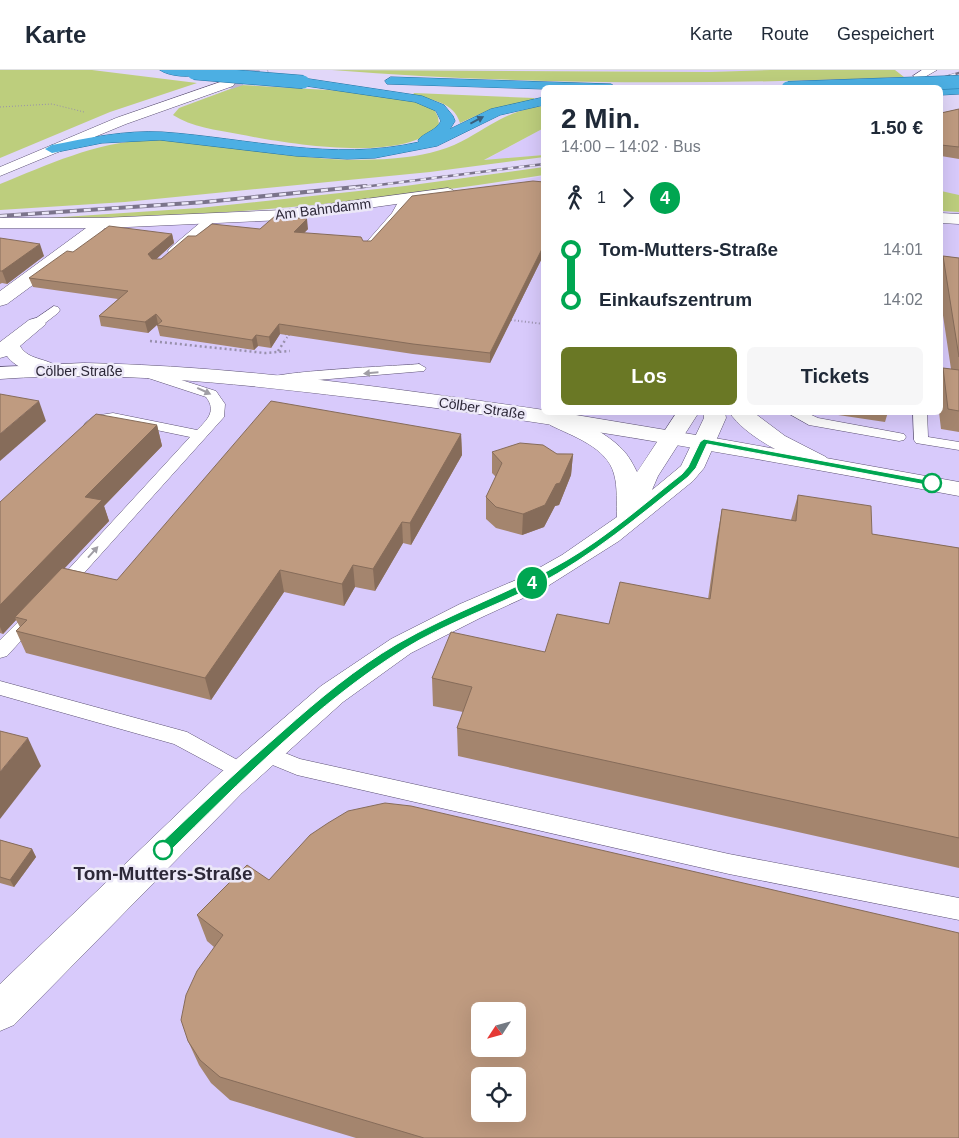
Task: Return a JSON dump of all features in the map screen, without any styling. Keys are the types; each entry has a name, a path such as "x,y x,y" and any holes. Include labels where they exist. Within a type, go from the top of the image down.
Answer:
{"highway":[{"path":"166,70 303,78 541,86"},
{"path":"242,70 378,87 541,93"},
{"path":"128,118 136,130 160,127 302,149 336,151 379,150 407,145 437,134 447,125 447,116 444,112 427,102 266,70"},
{"path":"874,85 959,82"},
{"path":"943,91 959,90"},
{"path":"52,149 160,127 296,152 347,155 375,154 432,143 496,112 541,102"}],"street":[{"path":"0,172 128,118 228,83"},
{"name":"Am Bahndamm","path":"0,224 101,223 282,215 358,208 404,198 462,191"},
{"path":"943,218 959,219"},
{"path":"50,370 19,358 5,348 12,313 101,223"},
{"name":"Cölber Straße","path":"0,373 77,369 141,371 263,381 419,399 672,436 959,488"},
{"path":"629,518 646,476 686,415"},
{"path":"0,1011 254,763 332,694 401,646 470,611 533,583 572,562 610,535 692,468 715,418 714,415"},
{"path":"743,415 778,441 818,462"},
{"path":"558,420 604,445 620,462 627,484 629,518"}],"lane":[{"path":"368,247 396,214 404,198"},
{"path":"165,259 212,218"},
{"path":"12,313 54,310"},
{"path":"263,381 419,368"},
{"path":"0,651 217,417 219,409 217,401 211,394 141,371"},
{"path":"800,415 814,422 899,437"},
{"path":"920,415 921,440 959,446"},
{"path":"81,433 99,419 113,417 199,435"},
{"path":"0,688 180,738 254,763 296,767 729,864 959,909"}],"path":[{"path":"0,107 52,104 128,118"},
{"path":"511,320 541,324"},
{"path":"278,351 288,336 280,331"},
{"path":"150,342 266,353 290,351"}],"shaded area":[{"path":"535,70 771,70 710,72"},
{"path":"959,115 959,1138 0,1138 0,229 84,229 286,219 541,176 541,415 943,415 943,116"},
{"path":"541,130 541,155 483,161"}],"green space":[{"path":"0,70 92,70 197,83 110,112 0,158"},
{"path":"332,70 710,72 895,70 904,77 833,80 618,82 475,79"},
{"path":"241,85 345,91 422,103 434,109 439,125 422,137 400,145 373,148 343,148 284,142 213,129 196,125 173,115 179,108"},
{"path":"414,93 534,98 534,100 491,109 460,123 453,110 448,106 413,95"},
{"path":"541,106 541,130 484,160 541,155 541,157 430,172 125,202 0,210 0,184 54,162 110,145 148,140 166,140 313,158 383,159 431,153 461,142 513,114"},
{"path":"541,167 541,175 421,193 297,207 110,218 48,218 199,208 405,186"},
{"path":"943,191 959,195 959,212 943,211"}],"building":[{"path":"959,109 959,147 943,145 943,113"},
{"path":"533,181 541,182 541,251 490,353 413,344 279,324 269,337 256,335 252,340 157,325 162,321 156,314 145,322 99,316 128,291 29,278 67,251 73,252 109,226 172,234 148,254 152,259 161,259 188,236 196,236 212,224 260,229 275,216 307,219 294,232 361,237 363,241 371,241 412,196"},
{"path":"0,238 40,244 0,271"},
{"path":"943,256 959,258 959,357"},
{"path":"943,368 959,370 959,411 948,409"},
{"path":"0,394 39,401 0,434"},
{"path":"271,401 461,434 410,523 402,522 373,569 353,565 342,584 280,570 205,678 16,631 27,620 15,617 62,568 117,580"},
{"path":"96,414 157,425 85,497 102,500 0,605 0,502"},
{"path":"520,443 543,445 557,454 573,454 560,483 556,484 545,505 523,514 496,507 486,497 502,463 492,452"},
{"path":"798,495 871,506 872,534 959,548 959,838 457,728 472,687 432,678 451,632 545,652 557,614 609,624 620,582 710,599 722,509 796,521"},
{"path":"0,731 28,738 0,772"},
{"path":"385,803 411,806 959,933 959,1138 424,1138 220,1077 200,1060 188,1041 181,1020 186,995 197,971 223,935 197,915 247,865 269,880 310,835 348,811"},
{"path":"0,840 32,849 10,880 0,877"}],"tunnel":[{"path":"229,83 268,70"}],"railway":[{"path":"918,85 959,73"},
{"path":"355,188 541,164"},
{"path":"0,216 205,202 366,186"}],"bus line":[{"name":"4","path":"163,850 230,784 332,694 401,646 470,611 533,583 572,562 610,535 685,476 692,468 704,442 932,483"}],"place":[{"name":"Tom-Mutters-Straße","path":"163,850"}]}
